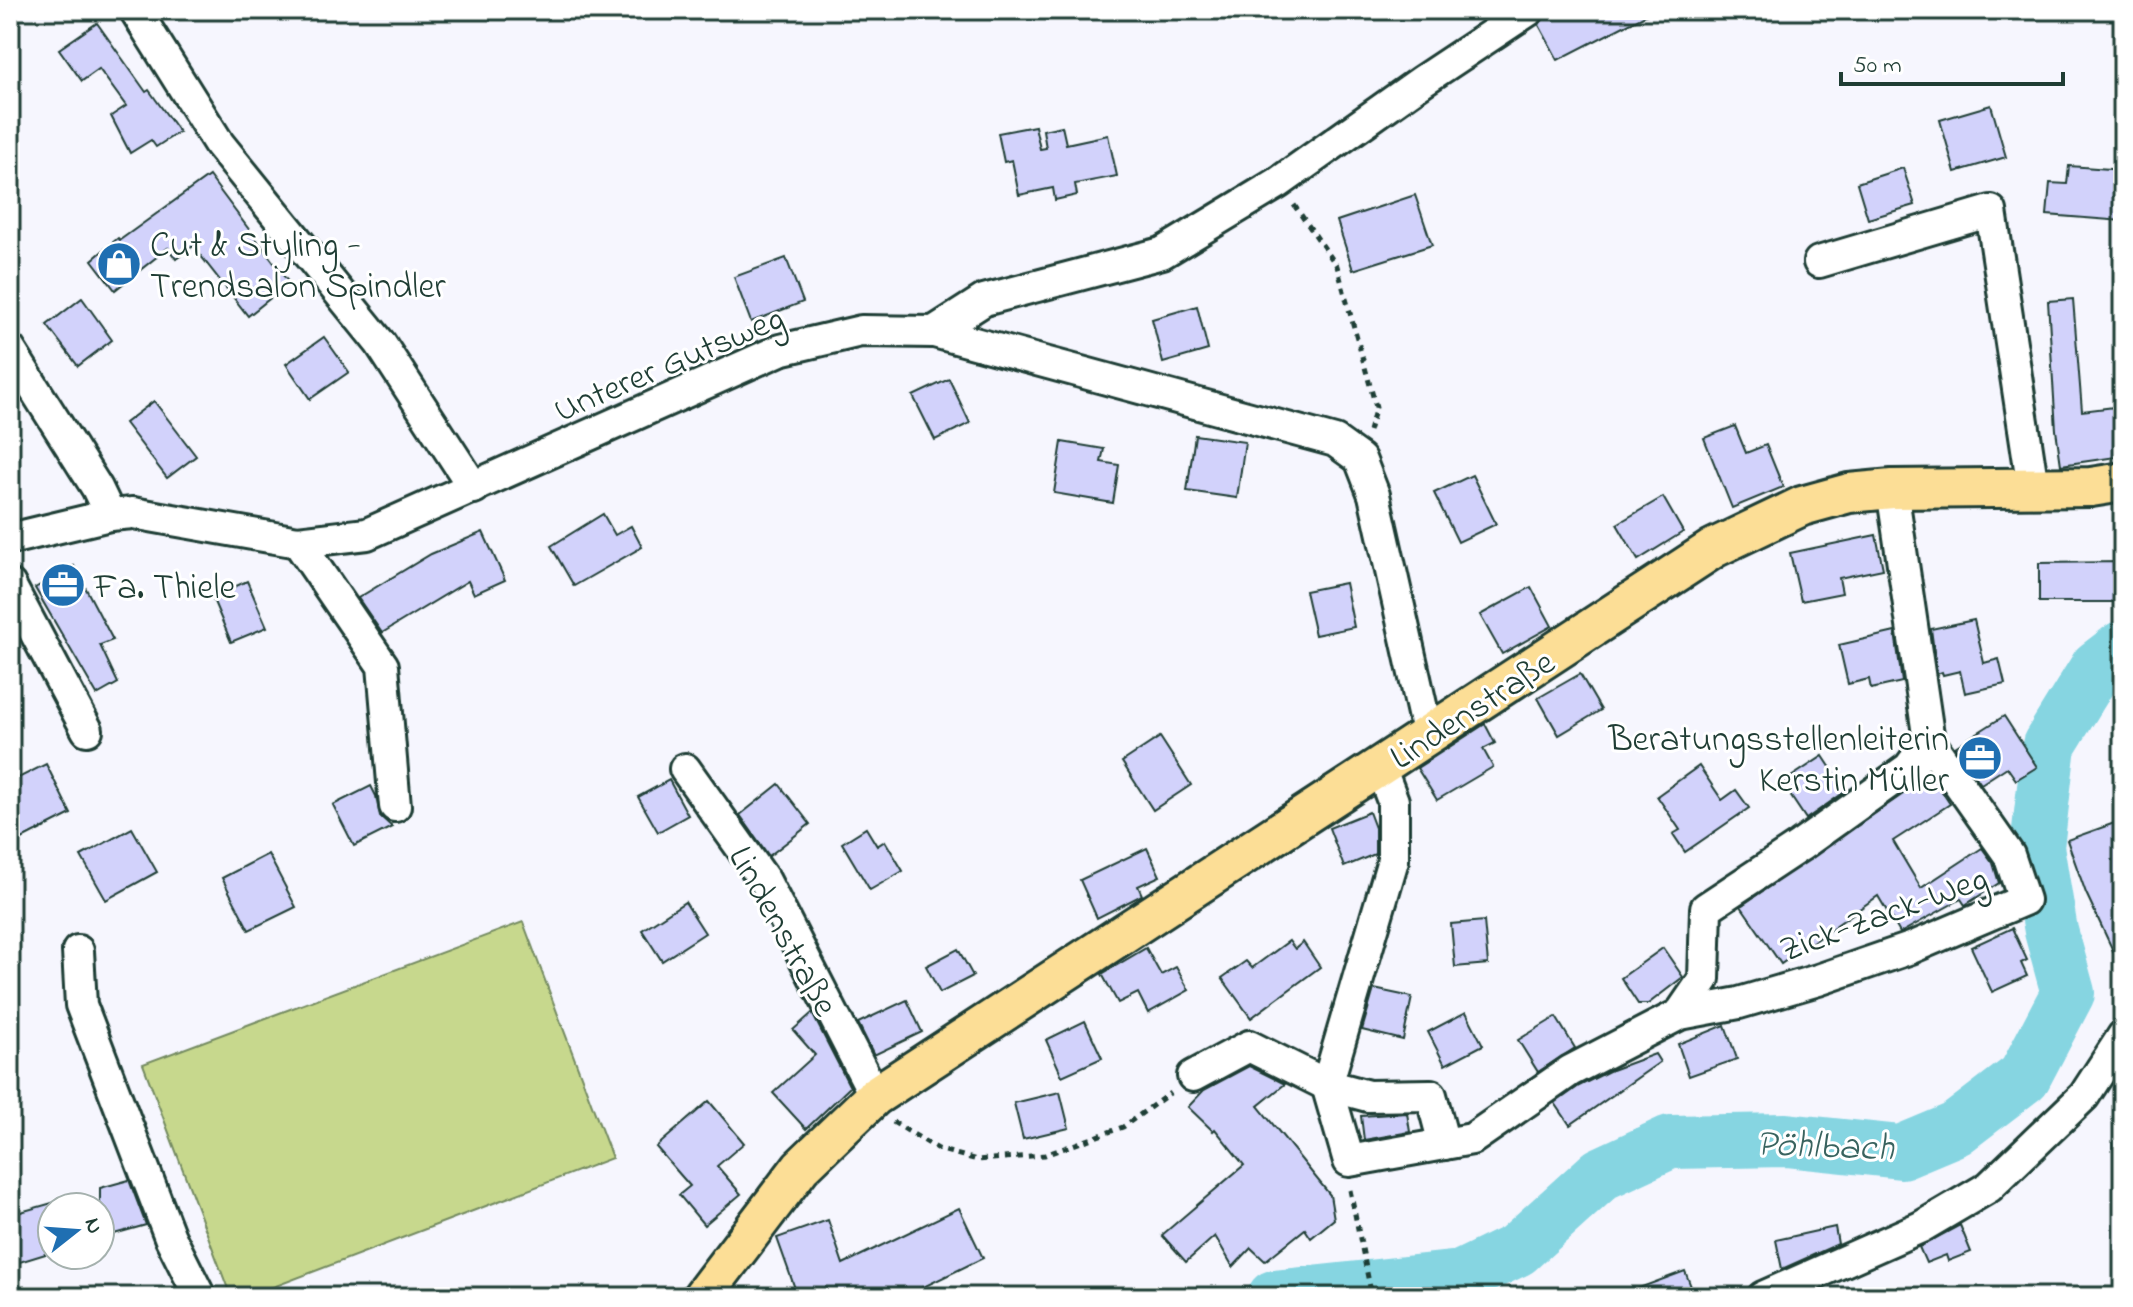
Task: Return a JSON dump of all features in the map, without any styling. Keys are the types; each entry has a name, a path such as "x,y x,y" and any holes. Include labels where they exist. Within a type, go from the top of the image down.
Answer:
{"main road":[{"name":"Lindenstraße","path":"702,1297 801,1167 868,1102 1714,548 1802,506 1849,493 1892,489 2091,487 2123,482"}],"street":[{"path":"135,10 219,144 380,343 474,488"},
{"path":"934,332 984,300 1162,253 1278,183 1529,10"},
{"path":"1819,262 1991,211 2033,488"},
{"name":"Unterer Gutsweg","path":"10,539 110,515 133,513 298,542 367,534 780,350 861,331 934,332 1335,441 1360,459"},
{"path":"10,350 97,488 110,515"},
{"path":"1360,459 1374,495 1428,736"},
{"name":"Zick-Zack-Weg","path":"1349,1161 1472,1139 1570,1071 1680,1014 1739,1003 1818,980 1911,948 2024,900 2009,855 1929,741 1892,489"},
{"path":"298,542 383,666 395,806"},
{"path":"10,585 87,730"},
{"name":"Zick-Zack-Weg","path":"1680,1014 1704,979 1706,908 1909,768 1929,741"},
{"path":"1349,1161 1327,1085 1393,860 1393,801 1380,767"},
{"name":"Lindenstraße","path":"685,769 765,881 868,1102"},
{"path":"78,951 81,1005 170,1237 200,1297"},
{"path":"1763,1297 1921,1227 1989,1187 2084,1096 2123,1036"},
{"path":"1193,1076 1249,1046 1327,1085 1368,1096 1431,1095 1444,1144"}],"path":[{"path":"1278,183 1337,266 1376,407 1360,459"},
{"path":"868,1102 887,1118 938,1149 977,1160 1045,1155 1123,1127 1193,1076"},
{"path":"1349,1161 1350,1196 1372,1297"}],"green space":[{"path":"523,922 612,1158 247,1297 231,1297 143,1064"}],"building":[{"path":"1553,10 1655,10 1558,60 1539,25"},
{"path":"97,23 179,132 156,147 151,140 130,153 111,116 126,106 99,69 82,81 59,49"},
{"path":"1991,105 2006,157 1955,172 1940,120"},
{"path":"1035,126 1040,149 1046,148 1043,130 1062,126 1066,144 1108,135 1117,176 1075,184 1077,195 1055,200 1053,188 1019,195 1012,160 1004,162 998,133"},
{"path":"2069,166 2123,170 2123,221 2047,215 2050,183 2067,184"},
{"path":"1903,168 1915,205 1868,219 1857,183"},
{"path":"209,176 289,283 248,316 193,246 176,259 168,248 115,290 92,260 118,238 120,240"},
{"path":"1415,195 1432,245 1353,270 1337,221"},
{"path":"786,258 803,302 751,322 734,277"},
{"path":"82,298 112,340 78,366 47,325"},
{"path":"2073,299 2082,411 2123,406 2123,456 2061,465 2048,301"},
{"path":"1197,306 1208,350 1163,363 1152,319"},
{"path":"324,337 349,372 310,399 286,364"},
{"path":"949,379 970,423 935,440 913,396"},
{"path":"154,401 196,456 167,478 125,423"},
{"path":"1735,426 1746,453 1766,445 1783,487 1732,508 1704,438"},
{"path":"1195,435 1245,442 1237,498 1187,491"},
{"path":"1062,442 1104,449 1101,462 1119,465 1113,503 1054,493"},
{"path":"1472,475 1496,524 1458,542 1434,493"},
{"path":"1663,497 1683,532 1638,560 1617,524"},
{"path":"603,514 615,535 631,526 642,547 574,586 551,546"},
{"path":"483,532 505,580 474,594 468,581 382,633 358,598 431,554"},
{"path":"1876,535 1883,569 1839,578 1842,593 1801,601 1790,553"},
{"path":"2123,562 2123,602 2039,602 2039,563"},
{"path":"74,566 113,640 100,645 118,683 97,695 35,588"},
{"path":"247,581 267,627 231,642 212,597"},
{"path":"1345,583 1354,627 1315,635 1305,591"},
{"path":"1531,587 1552,626 1502,654 1480,615"},
{"path":"1974,620 1984,663 1999,659 2005,684 1965,693 1960,671 1937,674 1931,629"},
{"path":"1895,632 1902,682 1871,689 1869,679 1848,684 1839,645"},
{"path":"1580,674 1601,710 1559,735 1538,698"},
{"path":"2004,716 2037,767 2016,780 2007,767 1981,784 1955,747"},
{"path":"1485,724 1495,743 1483,749 1493,767 1437,800 1417,768"},
{"path":"1160,737 1191,785 1153,810 1122,762"},
{"path":"1823,756 1846,791 1806,819 1782,783"},
{"path":"46,764 71,814 10,845 10,782"},
{"path":"1699,766 1722,800 1736,790 1749,808 1685,852 1673,834 1680,830 1657,796"},
{"path":"1929,772 1950,804 1893,841 1921,888 1982,848 1993,863 1999,883 1965,905 1961,899 1900,933 1878,896 1781,964 1741,906 1919,783"},
{"path":"669,780 688,815 658,832 638,797"},
{"path":"779,784 810,824 769,856 740,815"},
{"path":"371,786 380,816 392,827 354,846 333,805"},
{"path":"1369,812 1375,828 1375,854 1344,867 1329,828"},
{"path":"2123,820 2123,972 2086,893 2067,840"},
{"path":"132,828 157,872 106,900 81,856"},
{"path":"866,828 877,846 885,841 903,871 870,890 842,843"},
{"path":"1147,848 1160,876 1138,886 1142,895 1097,918 1080,880"},
{"path":"268,854 296,907 249,930 222,878"},
{"path":"685,902 705,933 662,961 642,930"},
{"path":"1484,921 1488,964 1455,967 1451,924"},
{"path":"2012,928 2027,960 2021,963 2027,976 1992,992 1971,947"},
{"path":"1289,941 1295,949 1303,942 1320,967 1251,1018 1222,978 1246,961 1252,968"},
{"path":"1146,948 1161,975 1176,967 1189,990 1148,1013 1138,993 1118,1003 1102,974"},
{"path":"1663,948 1683,977 1648,1004 1638,1004 1621,978"},
{"path":"958,949 973,976 940,993 926,966"},
{"path":"1374,989 1412,997 1403,1040 1362,1030"},
{"path":"907,1000 922,1032 874,1055 858,1023"},
{"path":"1466,1012 1483,1045 1445,1065 1428,1032"},
{"path":"812,1013 850,1087 806,1129 773,1093 815,1055 793,1030"},
{"path":"1556,1017 1575,1048 1538,1072 1518,1040"},
{"path":"1085,1021 1102,1058 1062,1076 1046,1040"},
{"path":"1725,1025 1737,1059 1689,1076 1678,1044"},
{"path":"1655,1054 1660,1062 1570,1125 1555,1103 1609,1071"},
{"path":"1249,1066 1285,1084 1258,1106 1330,1195 1334,1219 1311,1238 1305,1229 1265,1261 1251,1248 1233,1267 1215,1236 1186,1262 1162,1235 1244,1165 1215,1129 1213,1131 1188,1107 1204,1090"},
{"path":"1060,1092 1069,1128 1023,1139 1014,1103"},
{"path":"709,1101 744,1143 717,1166 741,1194 704,1225 679,1195 690,1186 656,1147"},
{"path":"1407,1113 1410,1132 1364,1140 1361,1116"},
{"path":"129,1180 146,1225 116,1233 116,1191 100,1191 100,1188"},
{"path":"36,1208 36,1257 10,1265 10,1215"},
{"path":"959,1208 983,1258 903,1297 840,1297 837,1291 819,1297 798,1297 777,1238 828,1220 843,1264"},
{"path":"1960,1225 1971,1252 1948,1261 1946,1255 1926,1263 1919,1247"},
{"path":"1835,1227 1838,1244 1782,1269 1776,1240"},
{"path":"1685,1271 1695,1297 1623,1297 1623,1294"}],"waterway":[{"name":"Pöhlbach","path":"1274,1297 1461,1277 1517,1250 1601,1174 1670,1142 1786,1140 1901,1152 1956,1129 2024,1077 2068,993 2051,931 2037,847 2049,745 2097,667 2123,647"}],"place":[{"name":"Cut & Styling - Trendsalon Spindler","path":"119,264"},
{"name":"Fa. Thiele","path":"63,585"},
{"name":"Beratungsstellenleiterin Kerstin Müller","path":"1980,758"}]}
